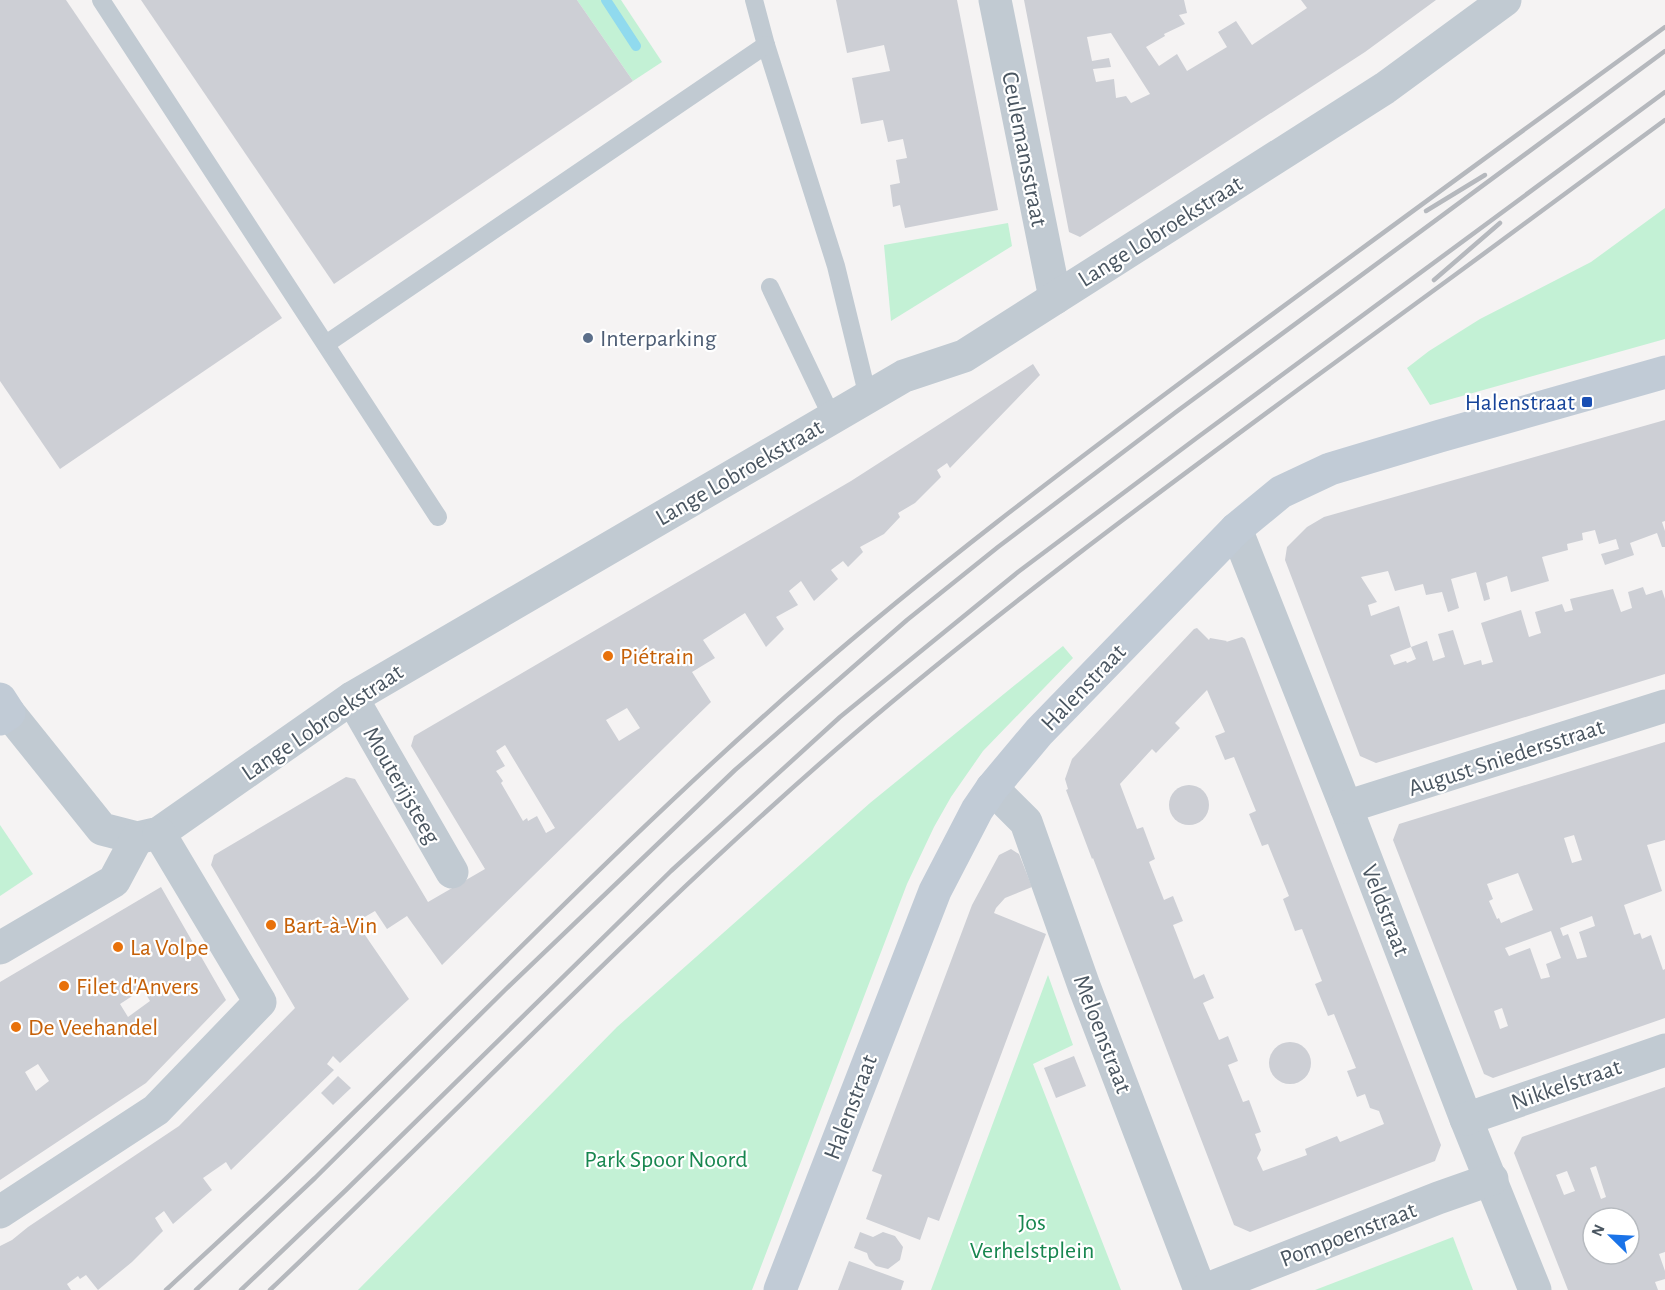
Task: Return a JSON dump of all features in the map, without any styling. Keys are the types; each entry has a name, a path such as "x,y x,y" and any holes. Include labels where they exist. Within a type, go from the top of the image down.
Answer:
{"street":[{"name":"Ceulemansstraat","path":"995,0 1055,298"},
{"name":"Lange Lobroekstraat","path":"148,835 352,698 904,376 964,356 1385,88 1505,0"},
{"name":"Halenstraat","path":"780,1290 935,891 960,839 992,788 1039,732 1236,529 1281,492 1330,469 1665,372"},
{"name":"Veldstraat","path":"1236,529 1535,1290"},
{"name":"Mouterijsteeg","path":"352,698 452,872"},
{"name":"August Sniedersstraat","path":"1347,807 1665,706"},
{"path":"0,1212 156,1110 260,1002 148,835 102,829 3,710"},
{"name":"Meloenstraat","path":"992,788 1026,822 1084,986 1200,1290"},
{"path":"0,948 114,881 148,835"},
{"name":"Nikkelstraat","path":"1466,1119 1665,1050"},
{"name":"Pompoenstraat","path":"1205,1290 1492,1179"}],"lane":[{"path":"101,0 438,517"},
{"path":"754,0 836,266 868,397"},
{"path":"326,344 766,45"},
{"path":"770,287 829,411"}],"green space":[{"path":"577,0 621,0 662,62 633,81"},
{"path":"1665,208 1665,339 1430,405 1407,368 1429,351 1480,319 1591,262"},
{"path":"1008,223 1012,246 891,321 884,245"},
{"name":"Park Spoor Noord","path":"1063,646 1073,658 983,751 951,797 934,827 907,884 752,1290 358,1290 617,1027 870,803"},
{"path":"0,825 33,874 0,896"},
{"name":"Jos Verhelstplein","path":"1048,975 1073,1045 1033,1064 1121,1290 931,1290"},
{"path":"1453,1237 1473,1290 1315,1290"}],"building":[{"path":"0,0 66,0 282,318 60,469 0,381"},
{"path":"141,0 577,0 633,81 334,284"},
{"path":"836,0 957,0 998,210 905,228 900,205 893,207 890,185 900,183 896,160 907,158 903,139 888,142 883,120 861,124 852,78 890,71 884,45 847,53"},
{"path":"1024,0 1184,0 1187,13 1179,15 1185,24 1164,34 1165,36 1146,47 1159,66 1177,54 1187,71 1227,47 1218,32 1236,21 1252,45 1307,8 1301,0 1436,0 1365,52 1080,237 1069,232","holes":["1111,33 1150,94 1131,103 1126,96 1116,98 1114,79 1096,82 1093,69 1111,67 1109,58 1092,61 1087,37"]},
{"path":"1033,364 1040,375 950,468 947,463 937,470 941,477 915,503 898,513 900,517 884,534 860,547 863,552 848,567 843,561 831,570 838,579 814,601 801,581 789,591 798,605 776,617 784,629 766,647 745,613 703,640 715,658 692,672 711,702 442,965 407,916 387,929 375,911 356,922 409,999 340,1063 333,1056 327,1064 334,1070 231,1170 226,1162 203,1178 212,1190 180,1218 173,1224 164,1211 155,1218 163,1231 132,1262 98,1290 86,1275 80,1279 78,1276 67,1284 71,1290 0,1290 0,1246 179,1126 295,1008 211,865 214,855 346,777 355,779 428,902 485,869 411,746 414,736 851,481","holes":["627,708 640,728 619,741 606,720","505,745 555,828 546,833 537,816 523,821 501,783 503,781 496,771 505,766 496,751"]},
{"path":"1665,420 1665,521 1662,522 1665,531 1665,547 1662,547 1657,533 1630,543 1634,555 1605,565 1601,554 1619,549 1616,539 1599,544 1595,530 1582,533 1583,540 1567,544 1568,550 1542,557 1549,581 1511,592 1507,576 1486,583 1490,599 1484,601 1476,572 1451,579 1459,608 1448,612 1442,592 1426,595 1423,584 1395,591 1388,571 1361,577 1377,602 1368,605 1371,616 1399,606 1411,647 1427,641 1433,661 1445,657 1438,634 1453,630 1464,665 1481,660 1482,665 1493,662 1481,623 1521,610 1529,637 1541,633 1535,612 1562,604 1565,612 1573,610 1570,599 1613,589 1621,612 1632,608 1628,592 1643,587 1646,595 1662,590 1665,599 1665,674 1376,763 1360,756 1285,560 1287,547 1307,527 1324,517","holes":["1411,647 1416,659 1394,665 1390,655"]},
{"path":"1197,628 1209,640 1210,638 1226,642 1242,637 1245,639 1441,1145 1435,1161 1250,1232 1234,1225 1066,790 1068,789 1065,779 1072,759","holes":["1207,690 1225,732 1215,736 1225,760 1234,757 1256,811 1249,814 1262,846 1268,844 1289,896 1283,899 1295,931 1302,929 1322,981 1315,984 1328,1016 1334,1014 1356,1068 1347,1071 1357,1097 1365,1094 1370,1108 1379,1111 1384,1124 1340,1142 1337,1136 1305,1149 1307,1155 1263,1171 1257,1158 1261,1150 1255,1134 1261,1132 1249,1100 1243,1102 1228,1065 1238,1061 1228,1036 1219,1040 1203,1003 1214,998 1204,974 1194,979 1173,925 1183,921 1173,896 1164,900 1149,862 1155,859 1143,827 1137,829 1120,784 1152,749 1156,753 1180,728 1175,723"]},
{"path":"1665,742 1665,840 1647,845 1662,891 1624,905 1634,935 1640,933 1642,939 1651,935 1663,970 1665,969 1665,1018 1493,1078 1484,1074 1393,840 1399,824","holes":["1574,835 1582,860 1572,863 1564,838","1518,873 1533,910 1501,923 1489,901 1493,899 1487,884","1592,916 1595,926 1579,932 1587,957 1577,959 1568,934 1563,936 1560,928","1551,931 1561,958 1546,964 1550,977 1541,979 1530,948 1509,956 1505,948","1502,1008 1508,1026 1500,1029 1494,1011"]},
{"path":"1189,785 1197,786 1203,791 1208,797 1208,813 1203,819 1197,824 1189,825 1181,824 1175,819 1170,813 1169,805 1170,797 1175,791 1181,786"},
{"path":"1011,849 1019,854 1032,887 1005,898 994,913 1046,934 939,1221 928,1217 920,1240 866,1219 882,1175 872,1171 972,905 999,855"},
{"path":"161,887 226,1000 146,1083 0,1180 0,982","holes":["143,989 150,1001 128,1017 120,1004","38,1064 49,1081 36,1091 25,1072"]},
{"path":"1290,1042 1305,1048 1311,1063 1305,1078 1290,1084 1275,1078 1269,1063 1275,1048"},
{"path":"1074,1056 1086,1086 1056,1098 1044,1068"},
{"path":"338,1076 351,1088 333,1105 321,1093"},
{"path":"1665,1087 1665,1252 1659,1254 1665,1271 1665,1279 1655,1282 1658,1290 1568,1290 1514,1153 1522,1137","holes":["1596,1166 1606,1197 1601,1199 1590,1168","1567,1171 1575,1191 1564,1195 1556,1175"]},
{"path":"860,1232 873,1237 883,1232 895,1236 903,1247 900,1260 888,1269 876,1266 867,1253 854,1248"},
{"path":"849,1261 904,1281 901,1290 838,1290"}],"waterway":[{"path":"606,0 636,46"}],"railway":[{"path":"166,1290 366,1101 678,794 854,638 995,524 1139,413 1665,27"},
{"path":"196,1290 315,1178 505,990 735,770 907,620 998,547 1176,412 1665,51"},
{"path":"241,1290 671,871 840,717 1018,572 1665,92"},
{"path":"270,1290 704,869 908,688 1132,513 1665,120"},
{"path":"1426,211 1485,175"},
{"path":"1434,280 1500,223"}],"place":[{"name":"Interparking","path":"588,338"},
{"name":"Halenstraat","path":"1587,402"},
{"name":"Piétrain","path":"608,656"},
{"name":"Bart-à-Vin","path":"271,925"},
{"name":"La Volpe","path":"118,947"},
{"name":"Filet d'Anvers","path":"64,986"},
{"name":"De Veehandel","path":"16,1027"}]}
